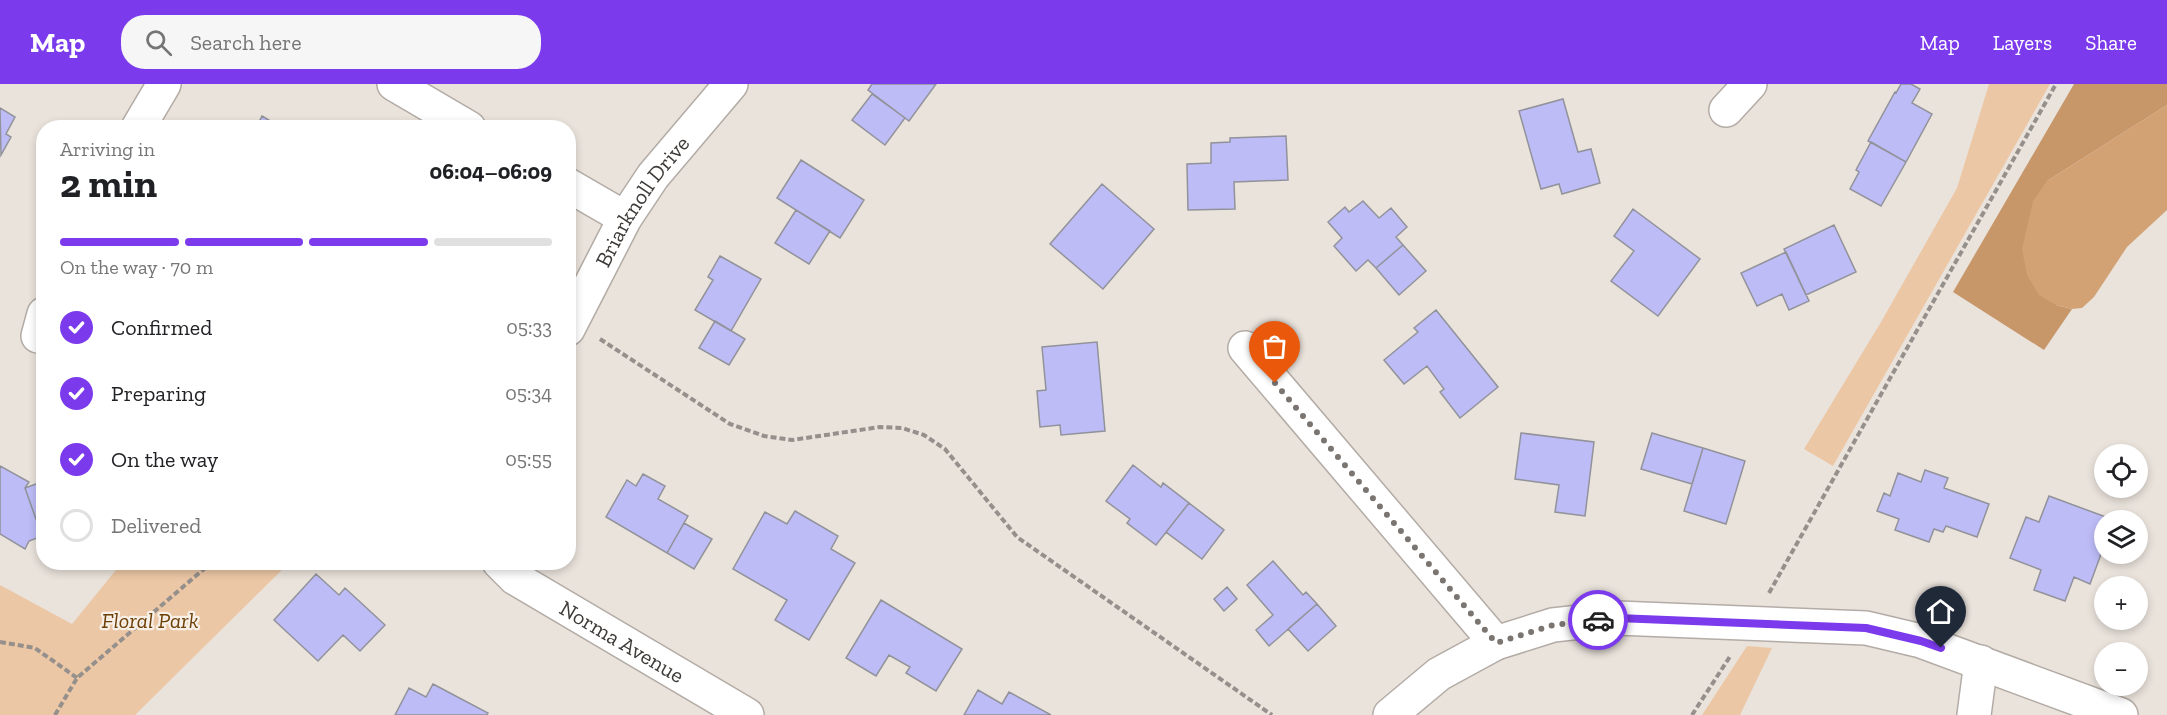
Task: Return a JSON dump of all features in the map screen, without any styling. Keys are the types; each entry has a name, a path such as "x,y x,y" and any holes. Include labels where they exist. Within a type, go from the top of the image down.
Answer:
{"street":[{"path":"143,120 164,84"},
{"path":"394,84 455,120"},
{"name":"Briarknoll Drive","path":"576,313 625,218 653,176 731,84"},
{"path":"1726,110 1750,84"},
{"path":"576,190 625,218"},
{"path":"1245,348 1496,643"},
{"name":"Norma Avenue","path":"506,570 515,578 747,715"},
{"path":"1390,715 1439,674 1496,643 1553,625 1617,618 1866,628 1921,641 2121,715"},
{"path":"1974,715 1980,662"}],"path":[{"path":"1692,715 1752,623 2056,84"},
{"path":"576,329 730,424 764,436 792,440 880,427 902,428 924,435 945,448 1017,537 1272,715"},
{"path":"55,715 77,678 203,570"},
{"path":"0,642 35,648 77,678"}],"green space":[{"path":"1989,84 2050,84 1833,466 1804,449 1881,322 1957,188"},
{"name":"Floral Park","path":"116,570 282,570 135,715 0,715 0,585 72,624"},
{"path":"1747,646 1772,648 1740,715 1702,715"}],"shaded area":[{"path":"2074,84 2167,84 2167,105 2047,181 2056,305 2072,309 2044,350 1953,292"},
{"path":"2167,105 2167,210 2127,247 2094,297 2082,308 2072,309 2056,305 2039,295 2027,275 2022,249 2033,201 2047,181"}],"building":[{"path":"872,84 936,84 909,121 868,90"},
{"path":"1901,84 1911,84 1920,89 1912,103 1932,114 1906,162 1868,141"},
{"path":"872,94 905,118 885,145 852,120"},
{"path":"1563,99 1578,152 1591,149 1600,183 1562,194 1559,184 1541,189 1519,111"},
{"path":"0,108 15,117 6,134 11,137 1,155"},
{"path":"1286,136 1288,180 1234,182 1235,209 1188,210 1187,164 1211,163 1211,143 1230,142 1230,138"},
{"path":"1871,142 1906,162 1881,206 1850,189 1859,172 1856,170"},
{"path":"801,160 864,200 840,238 777,198"},
{"path":"1102,184 1154,229 1103,289 1050,244"},
{"path":"1363,201 1379,218 1391,208 1407,227 1396,237 1403,245 1376,268 1368,260 1356,271 1334,246 1342,238 1328,222 1345,207 1349,212"},
{"path":"1633,209 1700,259 1658,316 1611,281 1634,251 1614,236"},
{"path":"796,210 830,231 809,264 775,243"},
{"path":"1834,225 1856,272 1806,295 1784,249"},
{"path":"1403,245 1426,271 1399,295 1376,268"},
{"path":"1786,252 1809,301 1789,310 1782,294 1757,306 1741,273"},
{"path":"720,256 761,279 731,331 695,310 713,280 708,277"},
{"path":"1436,310 1498,387 1460,418 1440,392 1444,389 1427,366 1404,384 1384,360 1418,332 1414,328"},
{"path":"715,321 745,339 729,365 699,348"},
{"path":"1097,342 1105,431 1061,435 1060,425 1040,427 1037,391 1046,390 1042,347"},
{"path":"1521,433 1594,442 1585,516 1555,512 1559,485 1515,479"},
{"path":"1652,433 1703,448 1692,484 1641,469"},
{"path":"1703,448 1745,461 1726,524 1684,511"},
{"path":"1133,465 1161,487 1163,483 1189,503 1156,545 1127,523 1130,519 1106,501"},
{"path":"0,466 29,482 25,488 36,519 36,538 29,541 25,549 0,534"},
{"path":"1925,470 1948,478 1944,488 1989,504 1977,537 1946,526 1943,532 1934,529 1929,542 1895,530 1899,519 1877,511 1884,493 1890,496 1898,473 1921,482"},
{"path":"643,474 665,486 658,499 688,516 667,553 606,517 627,480 636,486"},
{"path":"36,484 36,519 25,488"},
{"path":"2049,496 2094,513 2094,564 2097,564 2090,584 2074,577 2065,601 2034,590 2041,570 2010,558 2026,517 2039,522"},
{"path":"1189,503 1224,530 1202,559 1166,532"},
{"path":"795,511 838,536 831,549 855,563 809,640 775,620 787,600 733,569 765,512 787,524"},
{"path":"684,523 712,539 694,569 667,553"},
{"path":"1273,561 1303,595 1306,592 1317,604 1269,646 1256,630 1273,615 1247,585"},
{"path":"316,574 339,595 345,588 385,625 360,651 343,635 318,661 274,620"},
{"path":"1227,587 1237,599 1224,611 1214,599"},
{"path":"881,600 962,649 936,691 906,673 910,667 889,655 876,676 846,658"},
{"path":"1317,604 1336,626 1308,651 1288,629"},
{"path":"433,684 488,713 487,715 395,715 409,688 426,697"},
{"path":"978,690 1002,704 1009,692 1051,715 964,715"}],"way so far":[{"path":"1275,383 1496,643 1553,625 1598,620"}],"route":[{"path":"1598,620 1617,618 1866,628 1941,648"}]}
